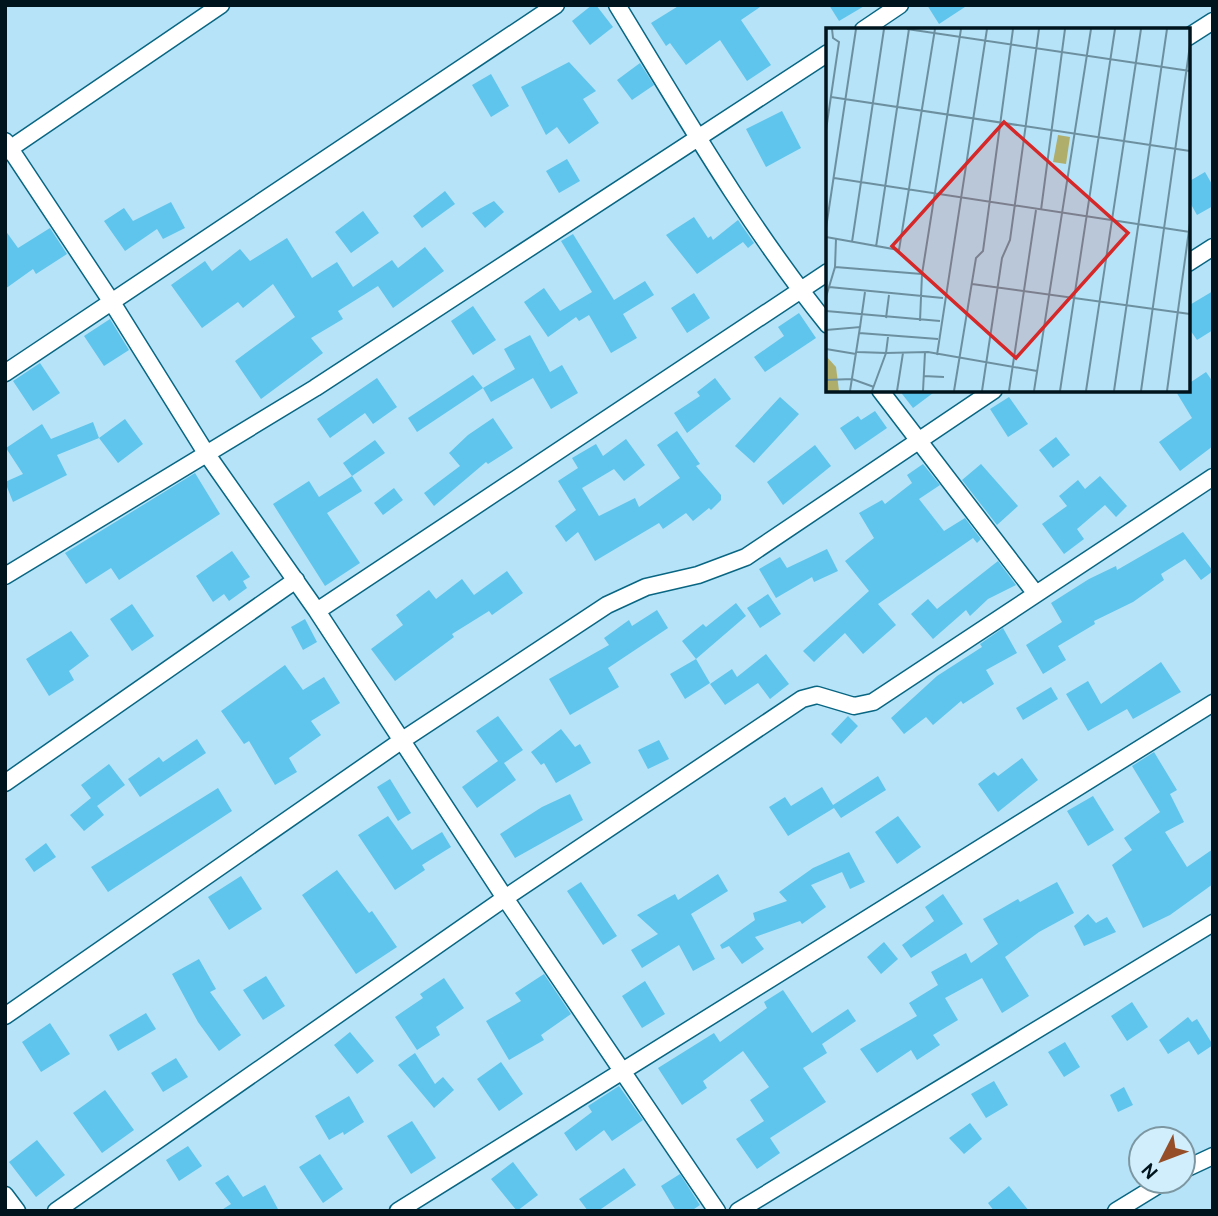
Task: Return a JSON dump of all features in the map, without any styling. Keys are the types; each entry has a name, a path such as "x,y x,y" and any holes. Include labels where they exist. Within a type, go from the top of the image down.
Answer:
{"street":[{"path":"221,5 7,147 113,303 206,453 317,611 505,898 717,1211"},
{"path":"5,373 556,5"},
{"path":"617,5 699,138 800,290 826,322"},
{"path":"866,28 900,5"},
{"path":"1190,36 1213,21"},
{"path":"5,576 315,388 826,54"},
{"path":"1190,261 1213,247"},
{"path":"317,611 826,273"},
{"path":"882,392 1036,594"},
{"path":"5,1016 401,741 607,605 646,587 698,575 746,558 991,392"},
{"path":"56,1211 505,898 802,699 817,695 854,706 873,702 1213,477"},
{"path":"5,783 296,580"},
{"path":"398,1211 1213,703"},
{"path":"738,1211 1213,923"},
{"path":"1197,1163 1213,1156"},
{"path":"5,1195 17,1211"},
{"path":"1116,1211 1142,1195"}],"building":[{"path":"592,5 596,5 613,27 590,45 572,21"},
{"path":"680,5 763,5 741,20 771,65 747,81 720,40 686,65 670,43 666,46 651,23"},
{"path":"829,5 866,5 839,21"},
{"path":"927,5 968,5 939,24"},
{"path":"569,62 596,91 583,99 599,123 569,144 557,127 546,135 521,87"},
{"path":"640,63 654,85 632,100 617,80"},
{"path":"491,74 509,106 491,117 472,85"},
{"path":"782,111 801,148 766,167 746,129"},
{"path":"567,159 580,181 559,193 546,171"},
{"path":"1205,172 1213,186 1213,206 1197,215 1190,203 1190,181"},
{"path":"445,191 455,204 422,228 413,216"},
{"path":"494,201 504,212 485,228 472,213"},
{"path":"171,202 185,228 163,239 157,229 125,251 104,221 124,208 133,221"},
{"path":"363,211 379,233 351,253 335,232"},
{"path":"694,217 708,238 711,236 713,240 738,220 754,243 748,248 743,242 697,274 666,235"},
{"path":"50,228 67,254 36,274 33,269 5,289 5,230 18,248"},
{"path":"573,234 614,300 645,281 654,295 623,314 637,338 611,353 589,315 579,321 576,317 548,337 524,302 544,288 560,311 592,292 561,241"},
{"path":"287,238 312,278 337,262 353,287 392,260 398,268 425,247 444,271 393,308 378,286 338,311 343,319 311,338 323,353 261,399 235,361 295,317 273,284 243,308 238,302 202,328 171,285 205,261 212,271 240,249 250,261"},
{"path":"1213,291 1213,330 1197,340 1190,330 1190,305"},
{"path":"694,293 710,318 687,333 671,308"},
{"path":"473,306 496,340 473,355 451,321"},
{"path":"799,313 816,338 765,372 754,357 784,336 778,327"},
{"path":"110,319 129,350 104,366 84,336"},
{"path":"530,335 550,372 562,365 578,393 551,409 533,378 491,402 483,388 515,369 504,349"},
{"path":"40,363 60,393 33,411 13,381"},
{"path":"1206,372 1213,382 1213,446 1180,471 1159,442 1192,418 1176,392 1190,392 1190,383"},
{"path":"473,375 483,388 417,432 408,418"},
{"path":"377,378 397,407 373,424 365,413 330,438 317,419"},
{"path":"715,378 731,399 687,433 674,413 700,396 697,392"},
{"path":"901,392 934,392 913,408"},
{"path":"780,397 799,414 754,463 735,446"},
{"path":"1009,397 1028,424 1008,437 990,409"},
{"path":"875,411 887,428 855,450 840,428 858,416 861,420"},
{"path":"493,418 513,448 488,464 486,462 434,506 424,493 460,466 449,453 468,435"},
{"path":"125,419 143,444 118,463 99,438"},
{"path":"93,422 99,438 57,455 67,475 13,502 5,482 23,474 6,448 42,424 51,439"},
{"path":"677,431 700,464 696,466 721,495 721,500 711,510 709,508 693,521 686,513 663,529 659,523 595,561 578,532 566,542 555,526 576,510 558,481 578,468 572,458 596,444 603,456 626,439 645,465 624,481 614,469 582,488 599,516 635,498 639,507 680,478 657,445"},
{"path":"1056,437 1070,455 1053,468 1039,450"},
{"path":"375,440 385,453 352,476 343,463"},
{"path":"815,445 831,466 783,505 767,482"},
{"path":"923,464 940,485 919,499 944,531 965,518 981,539 977,543 973,538 878,604 896,625 863,654 845,633 814,662 803,651 869,591 845,561 874,538 859,513 882,500 885,504 912,483 907,475"},
{"path":"981,464 1018,506 997,525 962,480"},
{"path":"195,473 220,514 119,580 111,568 86,584 65,553"},
{"path":"352,476 362,491 327,513 360,563 325,586 273,504 309,481 319,497"},
{"path":"1100,476 1127,506 1116,517 1105,505 1077,529 1084,539 1064,554 1042,524 1067,506 1059,496 1078,480 1085,489"},
{"path":"394,488 403,500 383,515 374,503"},
{"path":"1183,532 1213,571 1201,580 1185,559 1161,574 1164,580 1133,602 1094,621 1095,624 1058,646 1066,660 1043,674 1026,645 1062,622 1051,603 1089,579 1116,566 1117,570"},
{"path":"827,549 838,571 814,582 812,577 776,598 759,569 780,557 787,568"},
{"path":"232,551 250,577 243,581 247,588 229,601 224,594 213,602 196,576"},
{"path":"998,561 1016,585 988,599 970,616 966,610 933,639 911,614 928,599 937,609"},
{"path":"507,571 523,593 492,615 489,611 452,634 454,637 395,681 371,649 403,625 396,615 429,590 436,599 462,579 474,595"},
{"path":"768,594 781,614 760,628 747,608"},
{"path":"736,603 746,616 696,659 682,641 703,624 706,627"},
{"path":"132,604 154,636 132,651 110,619"},
{"path":"657,610 668,628 608,668 619,687 570,715 549,679 609,645 604,638 629,620 632,626"},
{"path":"305,619 317,642 303,650 291,627"},
{"path":"1003,628 1017,653 986,670 994,684 963,704 961,701 933,725 926,717 904,734 891,718 937,676 982,647 980,644"},
{"path":"71,631 89,656 69,671 74,680 49,696 26,659"},
{"path":"766,654 789,684 770,699 758,683 725,705 710,684 732,669 737,677"},
{"path":"696,659 710,683 685,699 670,674"},
{"path":"1161,662 1181,692 1133,719 1127,709 1088,731 1066,694 1088,681 1101,704"},
{"path":"285,665 303,690 324,677 340,703 311,721 321,735 289,758 297,772 275,785 249,741 244,744 221,711"},
{"path":"1051,687 1058,699 1023,720 1016,708"},
{"path":"498,716 523,750 504,763 516,780 477,808 462,787 498,761 476,731"},
{"path":"848,716 858,726 841,744 831,734"},
{"path":"561,729 575,747 580,744 591,763 556,783 544,763 541,765 531,752"},
{"path":"197,739 206,753 140,797 128,779 159,757 163,762"},
{"path":"659,740 669,759 648,769 638,750"},
{"path":"1154,752 1177,790 1170,794 1184,822 1165,832 1187,867 1213,849 1213,884 1170,915 1143,928 1112,865 1132,850 1124,838 1160,812 1132,766"},
{"path":"1022,758 1038,780 998,812 978,784 994,772 998,776"},
{"path":"109,764 125,785 97,806 81,785"},
{"path":"878,776 886,790 841,818 834,808 788,836 769,807 785,797 791,806 822,787 833,805"},
{"path":"390,779 411,813 398,821 377,787"},
{"path":"218,788 232,811 108,892 91,867"},
{"path":"570,794 583,820 515,858 500,834 542,807"},
{"path":"1093,796 1114,830 1088,846 1067,811"},
{"path":"91,798 104,815 84,831 70,815"},
{"path":"388,816 412,850 442,832 451,847 422,865 425,870 395,890 358,835"},
{"path":"898,816 921,847 897,864 875,832"},
{"path":"46,843 56,857 34,872 25,859"},
{"path":"849,852 865,882 850,889 842,872 811,885 826,907 802,924 800,921 755,937 764,949 742,964 729,946 722,949 720,945 755,920 753,913 787,901 779,892 813,868"},
{"path":"337,870 369,913 372,911 397,947 356,974 302,895"},
{"path":"718,874 728,891 691,914 715,959 693,971 679,945 642,968 631,950 658,934 637,915 675,894 678,900"},
{"path":"241,876 262,909 229,930 208,897"},
{"path":"581,882 617,936 603,945 567,891"},
{"path":"1057,882 1074,913 1039,932 1005,957 1029,996 1002,1013 982,978 945,998 958,1020 933,1035 940,1045 917,1060 911,1050 877,1073 860,1049 917,1016 909,1003 938,985 931,972 966,953 971,963 998,944 983,919 1018,899 1020,902"},
{"path":"943,894 963,924 911,958 902,945 934,921 925,907"},
{"path":"1088,914 1096,923 1107,917 1116,932 1084,946 1074,926"},
{"path":"884,942 898,959 881,974 867,957"},
{"path":"199,959 216,989 210,992 241,1035 219,1051 198,1022 172,974"},
{"path":"544,974 571,1014 541,1035 544,1040 509,1060 486,1021 521,1001 515,993"},
{"path":"266,976 285,1006 263,1020 243,990"},
{"path":"444,978 464,1008 436,1027 440,1035 417,1050 395,1017 423,998 420,994"},
{"path":"645,981 665,1014 642,1028 622,996"},
{"path":"783,990 812,1033 848,1009 856,1021 822,1044 827,1053 803,1068 826,1102 770,1138 780,1153 757,1169 736,1139 764,1121 750,1100 769,1087 743,1051 703,1081 707,1088 682,1105 658,1068 714,1033 720,1042 767,1008 764,1002"},
{"path":"1132,1002 1148,1027 1127,1041 1111,1016"},
{"path":"146,1013 156,1029 118,1051 109,1035"},
{"path":"1188,1017 1192,1022 1197,1019 1213,1045 1198,1055 1189,1041 1168,1054 1159,1040"},
{"path":"50,1023 70,1054 41,1072 22,1042"},
{"path":"350,1032 374,1061 357,1074 334,1045"},
{"path":"1065,1042 1080,1067 1064,1077 1048,1052"},
{"path":"415,1053 435,1084 443,1077 454,1090 434,1108 398,1065"},
{"path":"176,1058 188,1077 163,1092 151,1073"},
{"path":"501,1062 523,1094 499,1111 477,1079"},
{"path":"994,1081 1008,1105 986,1118 971,1094"},
{"path":"619,1086 643,1120 612,1141 604,1130 576,1151 564,1133 592,1112 588,1106"},
{"path":"1124,1087 1133,1105 1118,1112 1110,1095"},
{"path":"105,1090 134,1130 102,1153 73,1113"},
{"path":"349,1096 364,1122 344,1135 343,1132 329,1140 315,1116"},
{"path":"412,1121 436,1158 411,1174 387,1136"},
{"path":"970,1123 982,1139 964,1154 949,1138"},
{"path":"37,1140 65,1175 36,1197 9,1162"},
{"path":"188,1146 202,1166 179,1181 166,1160"},
{"path":"320,1154 343,1189 323,1203 299,1167"},
{"path":"513,1162 538,1195 517,1211 491,1179"},
{"path":"624,1168 636,1185 598,1211 588,1211 579,1199"},
{"path":"680,1174 700,1205 691,1211 676,1211 661,1186"},
{"path":"228,1175 243,1197 265,1185 279,1211 220,1211 231,1204 215,1183"},
{"path":"1009,1186 1029,1211 994,1211 988,1203"}]}
